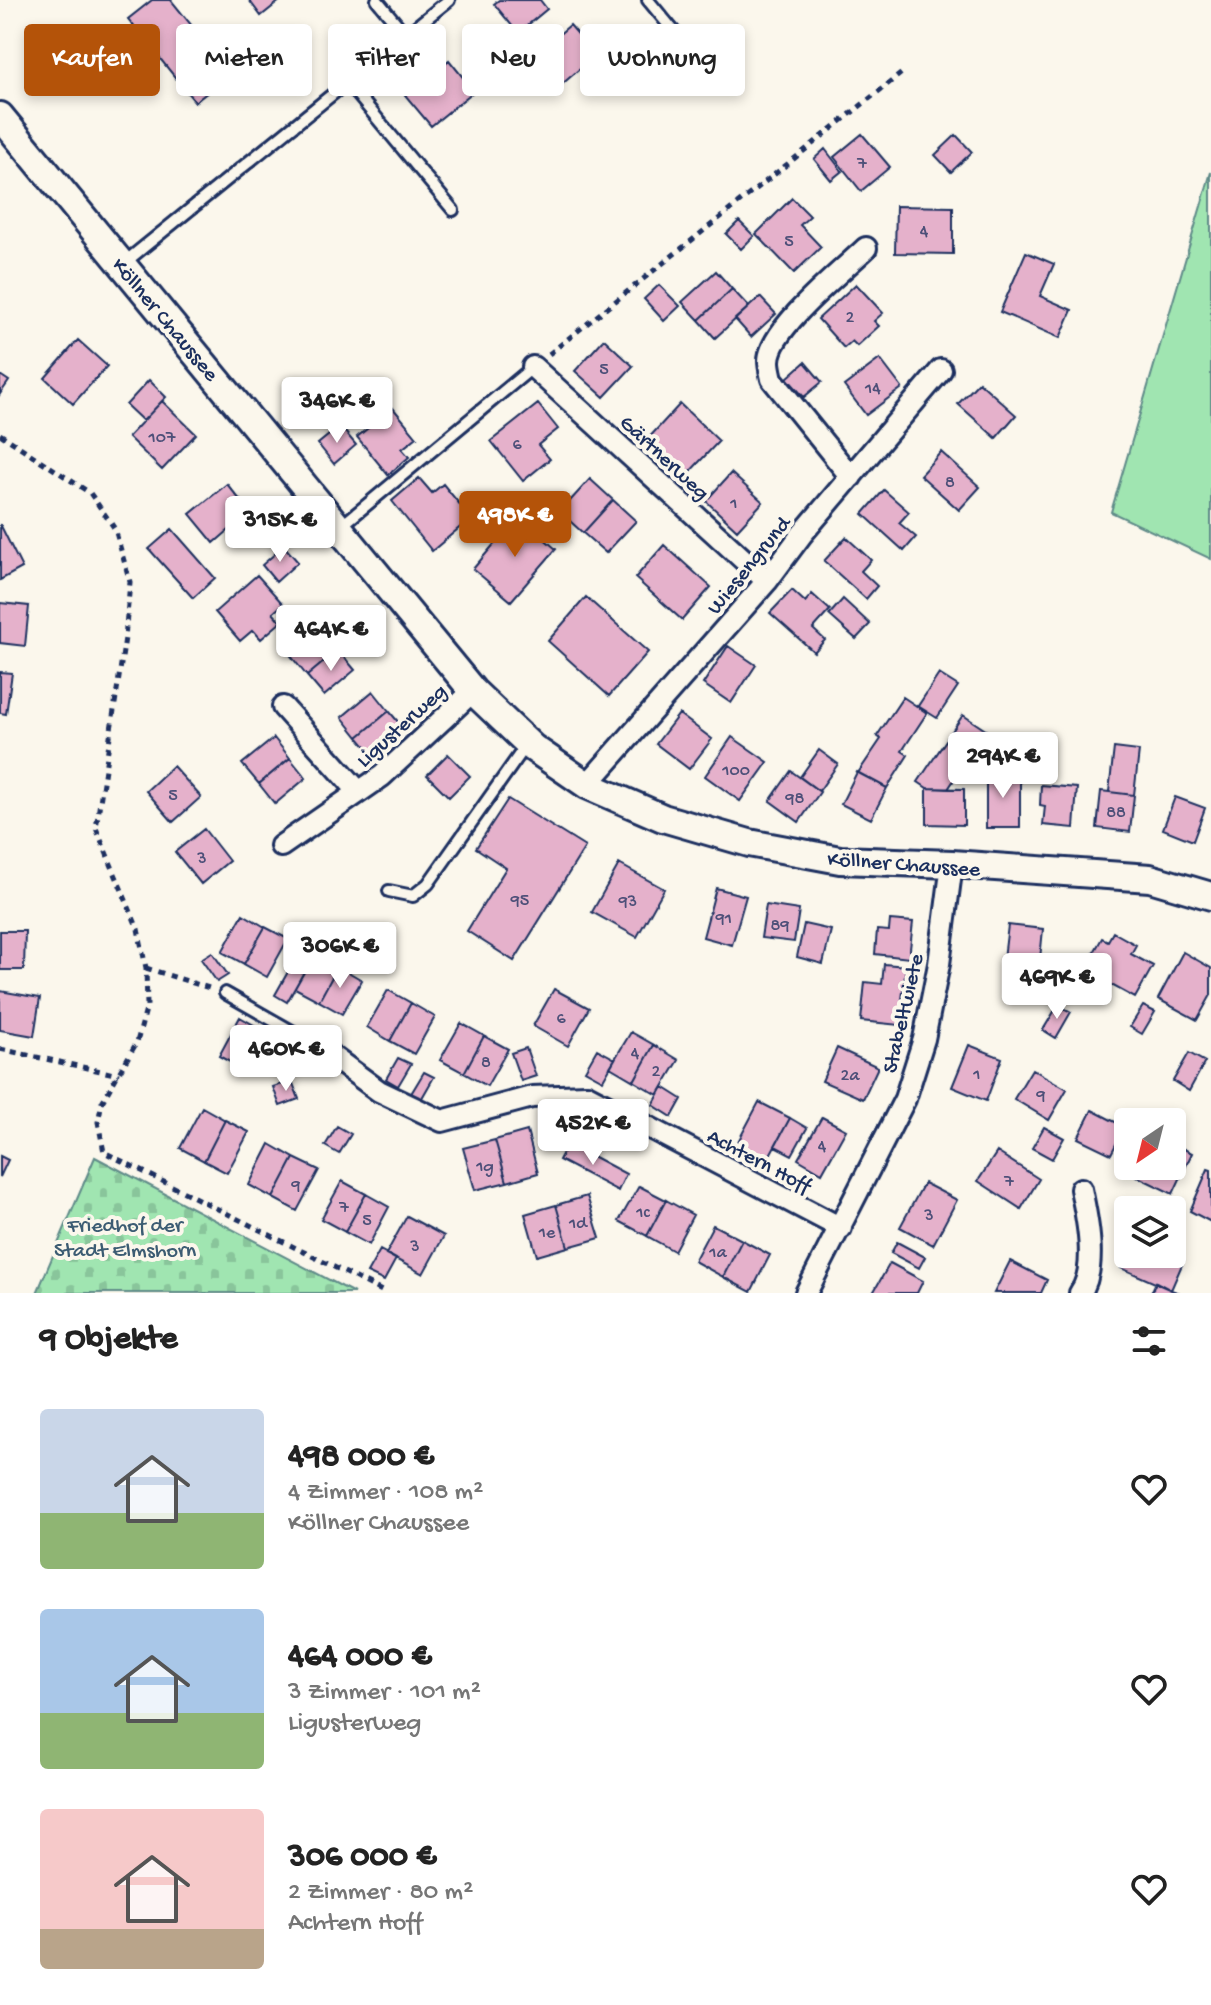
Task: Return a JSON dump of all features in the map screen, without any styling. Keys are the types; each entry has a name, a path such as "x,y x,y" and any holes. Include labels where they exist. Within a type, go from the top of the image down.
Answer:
{"street":[{"name":"Köllner Chaussee","path":"0,116 473,691 528,743 587,785 663,818 749,843 840,860 952,864 1150,878 1211,896"},
{"path":"851,477 772,379 768,360 775,339 788,322 866,248"},
{"name":"Gärtnerweg","path":"533,367 767,581"},
{"name":"Wiesengrund","path":"587,785 767,581 802,534 941,370"},
{"name":"Ligusterweg","path":"281,846 382,776 473,691"},
{"name":"Ligusterweg","path":"283,707 359,792"},
{"name":"Stabeltwiete","path":"806,1293 905,1099 924,1039 939,964 952,864"},
{"name":"Achtern Hoff","path":"318,1046 379,1091 442,1121 532,1097 587,1095 841,1228"},
{"path":"1080,1293 1088,1283 1089,1226 1081,1189"}],"lane":[{"path":"377,0 397,24"},
{"path":"418,24 449,0"},
{"path":"648,0 668,24"},
{"path":"123,264 330,96"},
{"path":"359,96 453,210"},
{"path":"340,527 533,367"},
{"path":"389,891 413,896 428,884 528,743"},
{"name":"Achtern Hoff","path":"225,993 318,1046"}],"path":[{"path":"533,367 903,72"},
{"path":"0,434 90,493 115,529 130,582 125,638 96,828 138,929 146,968 147,1006 137,1042 102,1102 98,1122 104,1152 386,1293"},
{"path":"146,968 225,993"},
{"path":"0,1049 119,1075"}],"green space":[{"path":"1211,172 1211,559 1111,512"},
{"name":"Friedhof der Stadt Elmshorn","path":"95,1157 354,1293 37,1293"}],"building":[{"path":"152,0 171,0 190,24 176,24 176,78 160,59 160,24 132,24 128,19"},
{"path":"249,0 281,0 261,16"},
{"path":"499,0 540,0 547,9 529,24 511,24 494,4"},
{"path":"570,25 580,37 580,69 564,82 564,30"},
{"path":"449,60 462,76 462,96 468,96 431,126 406,96 446,96 446,62"},
{"path":"862,134 890,167 861,191 834,157"},
{"path":"956,135 972,152 951,172 935,155"},
{"path":"825,149 842,171 831,180 814,159"},
{"path":"792,198 810,216 800,225 821,247 794,273 756,234"},
{"path":"896,206 953,207 953,254 895,253"},
{"path":"739,221 754,236 741,249 726,234"},
{"path":"1026,252 1054,264 1040,296 1072,310 1060,338 1000,312"},
{"path":"716,271 732,289 699,320 682,302"},
{"path":"856,284 883,313 874,321 879,326 857,346 852,341 844,348 818,319"},
{"path":"659,285 680,306 664,321 644,299"},
{"path":"732,289 749,307 715,338 699,320"},
{"path":"760,297 776,314 751,337 735,319"},
{"path":"604,339 633,366 604,397 575,371"},
{"path":"78,340 107,366 73,404 45,378"},
{"path":"880,359 902,388 866,415 844,386"},
{"path":"805,362 822,382 804,397 787,378"},
{"path":"0,375 9,381 0,394"},
{"path":"149,380 166,397 143,421 126,405"},
{"path":"979,382 1016,415 996,438 958,404"},
{"path":"162,401 196,434 162,470 128,437"},
{"path":"538,404 558,429 538,445 550,459 523,481 491,441"},
{"path":"680,404 719,441 684,478 645,442"},
{"path":"393,408 417,437 402,449 409,457 388,475 357,437"},
{"path":"340,426 356,445 334,464 318,444"},
{"path":"941,452 980,487 959,510 920,475"},
{"path":"731,473 763,502 737,530 706,501"},
{"path":"419,478 432,493 443,484 471,518 432,551 392,501"},
{"path":"590,479 613,500 583,533 560,512"},
{"path":"227,484 250,512 214,543 190,514"},
{"path":"884,490 909,512 899,523 916,537 904,551 863,514"},
{"path":"613,500 636,521 606,553 583,533"},
{"path":"518,516 556,549 511,601 473,569"},
{"path":"0,524 22,568 0,580"},
{"path":"172,529 215,578 193,598 149,549"},
{"path":"846,537 871,560 861,571 877,586 866,599 824,561"},
{"path":"664,545 711,587 682,620 635,578"},
{"path":"284,546 298,562 276,582 262,565"},
{"path":"257,575 283,604 273,613 281,622 261,639 253,630 240,641 215,612"},
{"path":"792,590 805,602 812,594 830,610 813,629 825,640 814,652 770,613"},
{"path":"586,597 648,652 609,696 548,641"},
{"path":"843,599 870,624 856,639 829,615"},
{"path":"0,603 29,606 25,646 0,643"},
{"path":"322,630 338,650 307,676 291,656"},
{"path":"728,646 756,665 731,703 703,684"},
{"path":"338,650 355,670 324,696 307,676"},
{"path":"0,672 12,673 6,714 0,713"},
{"path":"939,674 958,686 937,718 918,706"},
{"path":"373,691 389,711 358,737 342,717"},
{"path":"903,697 927,713 902,751 908,755 887,788 858,773 881,739 877,736"},
{"path":"389,711 405,730 374,756 358,737"},
{"path":"679,714 712,739 689,769 656,744"},
{"path":"963,715 987,731 948,789 927,788 918,782"},
{"path":"732,737 768,762 740,801 705,776"},
{"path":"274,738 290,758 259,784 242,764"},
{"path":"1114,748 1139,751 1134,795 1109,792"},
{"path":"819,750 838,764 819,791 800,777"},
{"path":"448,754 470,776 449,797 427,775"},
{"path":"290,758 306,778 275,804 259,784"},
{"path":"173,766 201,797 173,822 146,791"},
{"path":"791,771 820,792 799,822 770,801"},
{"path":"857,772 887,788 871,819 841,804"},
{"path":"986,773 1020,773 1020,828 986,828"},
{"path":"1041,785 1077,788 1074,828 1043,825 1045,806 1040,805"},
{"path":"927,788 964,789 964,825 927,824"},
{"path":"1101,791 1134,795 1130,832 1097,828"},
{"path":"1175,797 1205,808 1193,841 1163,829"},
{"path":"508,799 585,847 514,961 467,931 506,868 476,848"},
{"path":"204,829 229,861 201,884 175,852"},
{"path":"619,864 664,889 637,937 592,912"},
{"path":"716,888 746,896 732,945 703,937"},
{"path":"766,905 799,910 794,942 761,938"},
{"path":"243,914 265,927 244,964 222,952"},
{"path":"890,920 913,922 909,958 875,954 877,930 889,931"},
{"path":"804,924 831,930 823,964 797,957"},
{"path":"1008,925 1043,929 1038,979 1002,975"},
{"path":"265,927 288,939 267,977 244,964"},
{"path":"0,931 25,931 24,970 0,970"},
{"path":"1113,932 1136,945 1131,954 1153,966 1135,998 1084,970 1102,938 1108,941"},
{"path":"212,952 228,975 217,982 201,959"},
{"path":"1183,952 1211,968 1211,995 1197,1020 1158,999"},
{"path":"315,953 338,966 319,1001 295,988"},
{"path":"293,963 305,970 287,1002 275,995"},
{"path":"884,964 906,966 899,1025 861,1021 865,982 882,984"},
{"path":"338,966 362,980 342,1014 319,1001"},
{"path":"554,989 589,1008 568,1046 533,1026"},
{"path":"388,990 411,1003 390,1041 367,1027"},
{"path":"0,991 40,998 34,1036 0,1030"},
{"path":"411,1003 435,1017 414,1054 390,1041"},
{"path":"1058,1005 1071,1012 1056,1038 1043,1030"},
{"path":"1143,1006 1155,1012 1142,1034 1130,1027"},
{"path":"240,1017 271,1035 250,1073 219,1056"},
{"path":"461,1023 484,1036 464,1073 440,1060"},
{"path":"631,1032 654,1045 634,1081 610,1067"},
{"path":"484,1036 508,1049 487,1086 464,1073"},
{"path":"654,1045 679,1060 658,1095 634,1081"},
{"path":"969,1045 1002,1058 986,1101 952,1087"},
{"path":"526,1048 536,1076 521,1081 511,1053"},
{"path":"837,1048 878,1067 863,1099 822,1081"},
{"path":"597,1049 615,1059 603,1080 585,1070"},
{"path":"1189,1053 1205,1062 1189,1091 1173,1081"},
{"path":"398,1058 411,1064 398,1086 386,1079"},
{"path":"293,1062 294,1073 268,1076 267,1065"},
{"path":"1032,1069 1067,1089 1049,1120 1014,1099"},
{"path":"424,1072 434,1077 419,1103 409,1097"},
{"path":"292,1081 299,1099 280,1106 273,1087"},
{"path":"663,1087 682,1099 672,1117 653,1105"},
{"path":"759,1102 790,1118 764,1166 733,1151"},
{"path":"202,1107 225,1120 204,1161 180,1148"},
{"path":"1092,1110 1114,1121 1114,1148 1111,1154 1078,1138"},
{"path":"559,1112 567,1138 547,1144 539,1118"},
{"path":"822,1117 846,1130 822,1173 798,1159"},
{"path":"790,1118 807,1128 792,1155 775,1146"},
{"path":"225,1120 249,1132 227,1173 204,1161"},
{"path":"337,1126 351,1134 339,1154 325,1146"},
{"path":"1044,1127 1064,1138 1052,1159 1032,1148"},
{"path":"527,1131 538,1173 507,1182 495,1140"},
{"path":"495,1140 507,1182 475,1190 463,1148"},
{"path":"568,1143 626,1174 618,1191 559,1160"},
{"path":"270,1144 294,1158 273,1198 249,1185"},
{"path":"1186,1150 1192,1153 1186,1166"},
{"path":"997,1152 1039,1179 1021,1209 978,1181"},
{"path":"0,1156 8,1160 0,1177"},
{"path":"294,1158 319,1170 297,1211 273,1198"},
{"path":"1208,1169 1211,1170 1211,1222 1190,1211"},
{"path":"1144,1180 1179,1180 1173,1194"},
{"path":"342,1181 366,1194 345,1232 321,1219"},
{"path":"924,1183 957,1200 933,1245 900,1227"},
{"path":"639,1186 666,1200 647,1236 619,1221"},
{"path":"366,1194 389,1207 369,1245 345,1232"},
{"path":"587,1196 600,1238 568,1247 556,1205"},
{"path":"666,1200 693,1215 674,1251 647,1236"},
{"path":"556,1205 568,1247 537,1256 525,1214"},
{"path":"407,1216 444,1236 423,1274 386,1254"},
{"path":"713,1225 742,1240 723,1277 694,1261"},
{"path":"742,1240 770,1255 751,1292 723,1277"},
{"path":"897,1242 925,1257 919,1268 891,1253"},
{"path":"380,1250 396,1259 384,1281 367,1273"},
{"path":"1010,1261 1047,1280 1041,1293 994,1293"},
{"path":"890,1263 923,1281 917,1293 873,1293"},
{"path":"1121,1268 1181,1268 1171,1290"},
{"path":"1156,1282 1171,1290 1180,1293 1151,1293"}]}
